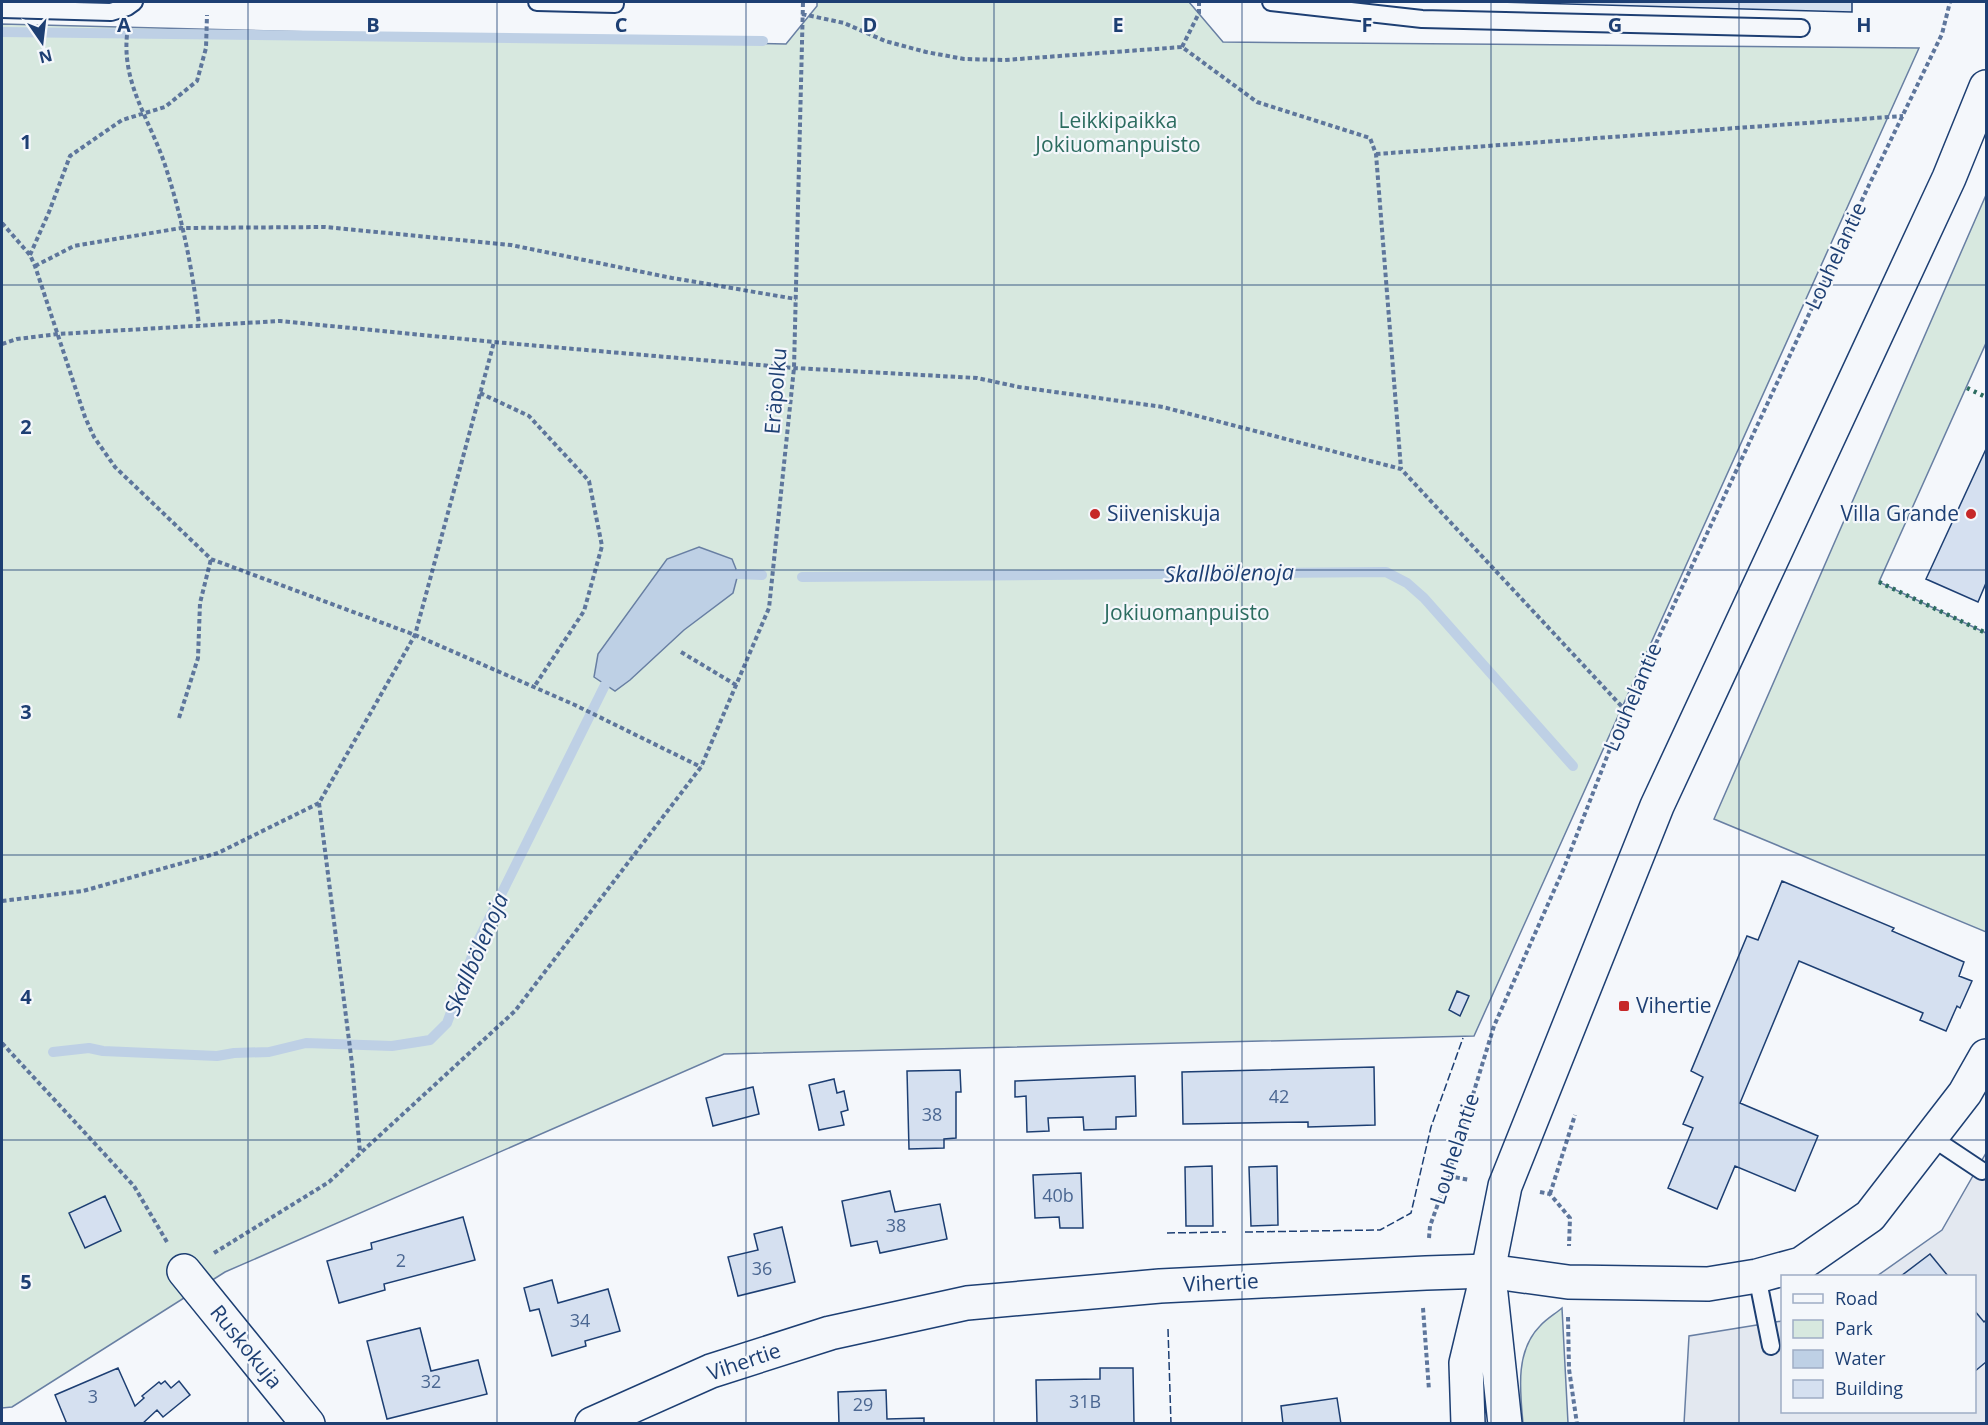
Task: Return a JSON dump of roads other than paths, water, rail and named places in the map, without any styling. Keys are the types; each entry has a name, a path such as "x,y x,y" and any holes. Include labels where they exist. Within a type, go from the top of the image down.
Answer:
{"street":[{"path":"1468,1424 1466,1363 1505,1186 1657,806 1944,189 1986,87"},
{"name":"Vihertie","path":"592,1424 711,1371 776,1350 830,1333 967,1303 1160,1286 1426,1273 1488,1271 1580,1282 1708,1284 1757,1276 1801,1264 1870,1216 1965,1094 1986,1056"},
{"name":"Ruskokuja","path":"184,1271 308,1424"},
{"path":"1488,1271 1505,1424"}],"lane":[{"path":"2,9 111,12 134,2"},
{"path":"537,2 615,4"},
{"path":"1271,2 1422,19 1801,28"},
{"path":"1931,1137 1982,1171"},
{"path":"1757,1276 1771,1346"}],"water":[{"path":"699,547 732,559 738,574 733,593 684,630 615,691 594,677 598,654 667,559"}],"waterway":[{"path":"2,32 763,41"},
{"name":"Skallbölenoja","path":"802,577 1386,572 1407,583 1424,598 1573,766"},
{"name":"Skallbölenoja","path":"738,574 762,575"},
{"name":"Skallbölenoja","path":"53,1052 89,1048 103,1051 217,1056 269,1052 306,1043 392,1046 430,1040 447,1023 477,943 605,685"}],"place":[{"name":"Siiveniskuja","path":"1095,514"},
{"name":"Villa Grande","path":"1971,514"},
{"name":"Vihertie","path":"1624,1006"}],"park label":[{"name":"Leikkipaikka Jokiuomanpuisto","path":"1118,133"},
{"name":"Jokiuomanpuisto","path":"1187,613"}]}
